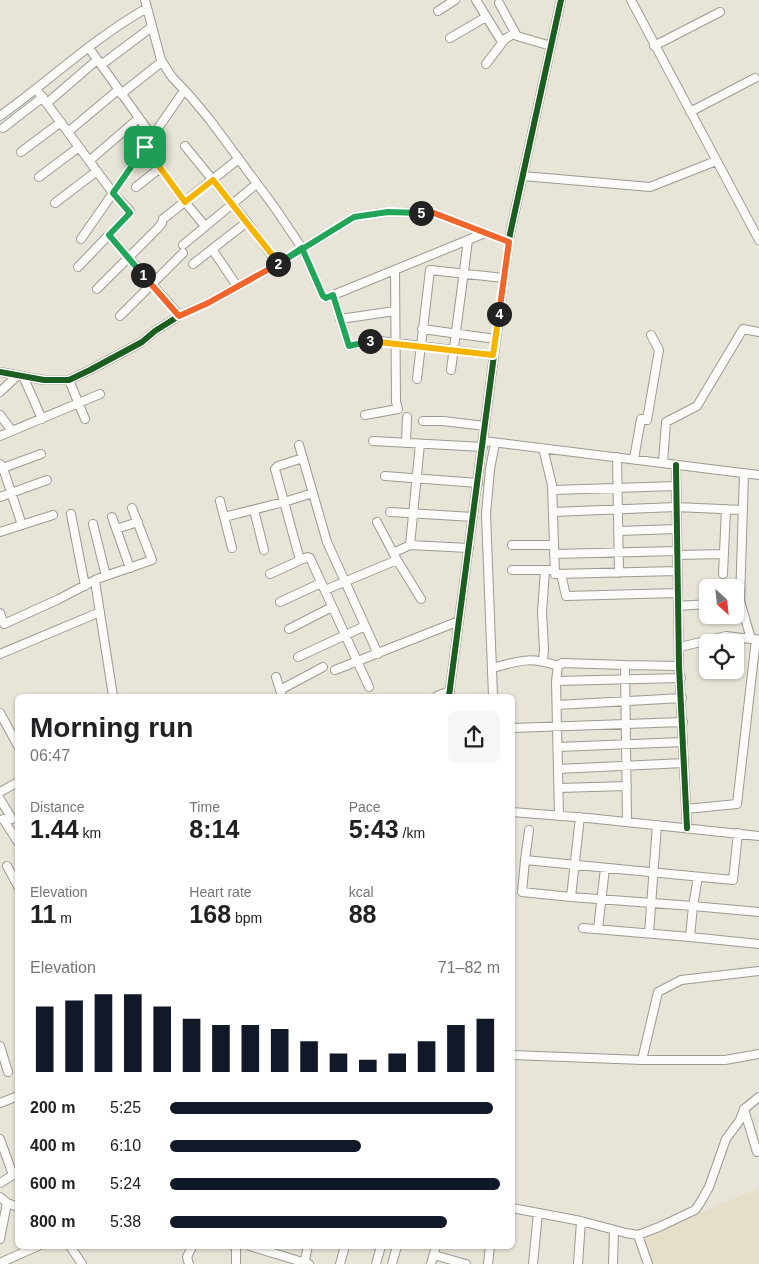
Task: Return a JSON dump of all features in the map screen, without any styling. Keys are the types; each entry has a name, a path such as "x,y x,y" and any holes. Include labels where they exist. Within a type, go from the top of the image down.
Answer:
{"street":[{"path":"438,11 455,0"},
{"path":"476,0 502,42"},
{"path":"450,693 509,242 561,0"},
{"path":"631,0 759,240"},
{"path":"499,3 517,36 551,46"},
{"path":"0,116 146,4 159,57 172,77 190,96 247,168 302,248 323,296 326,298 485,233"},
{"path":"654,46 720,12"},
{"path":"450,38 486,17"},
{"path":"3,128 148,29"},
{"path":"486,64 502,42 515,33"},
{"path":"89,48 152,136"},
{"path":"68,132 159,64"},
{"path":"690,112 755,78"},
{"path":"36,89 130,213 78,267"},
{"path":"81,239 181,95"},
{"path":"89,161 139,118"},
{"path":"21,152 61,122"},
{"path":"185,146 247,222 278,264"},
{"path":"39,177 79,147"},
{"path":"145,147 205,226"},
{"path":"523,176 650,187 716,160"},
{"path":"97,289 158,228 163,219 236,161"},
{"path":"136,187 160,168"},
{"path":"55,203 97,171"},
{"path":"120,316 205,226 254,186"},
{"path":"0,372 44,380 69,380 142,342 179,316 208,303 278,264 354,217 388,212 434,213 509,242"},
{"path":"194,264 247,222"},
{"path":"109,235 179,316"},
{"path":"451,370 468,240"},
{"path":"212,249 237,286"},
{"path":"365,415 398,409 396,402 394,343 395,270"},
{"path":"417,379 430,270 504,278"},
{"path":"333,295 349,346 370,341 493,355"},
{"path":"340,319 395,311"},
{"path":"422,329 496,339"},
{"path":"663,463 666,422 697,406 743,329 759,332"},
{"path":"634,459 641,419 647,420 658,350 651,334"},
{"path":"0,392 21,376"},
{"path":"21,376 42,419"},
{"path":"69,380 85,419"},
{"path":"0,436 100,394"},
{"path":"0,415 12,431"},
{"path":"406,444 407,418"},
{"path":"423,421 443,421 486,426"},
{"path":"373,441 406,444 495,443 759,475"},
{"path":"492,694 486,514 490,469 495,443"},
{"path":"410,545 420,444"},
{"path":"299,445 327,542 378,654"},
{"path":"543,448 552,490 554,554 566,596 677,593"},
{"path":"22,525 1,467 41,454"},
{"path":"617,457 619,573"},
{"path":"300,560 275,469 278,466 303,458"},
{"path":"676,464 679,666 687,828"},
{"path":"739,579 744,473"},
{"path":"385,476 478,483"},
{"path":"0,497 47,480"},
{"path":"552,490 676,486"},
{"path":"224,517 313,493"},
{"path":"220,501 232,548"},
{"path":"553,512 676,507 743,510"},
{"path":"0,613 4,624 106,576 152,560 132,508"},
{"path":"723,574 726,509"},
{"path":"254,510 264,550"},
{"path":"390,512 474,517"},
{"path":"71,514 85,586"},
{"path":"0,532 53,515"},
{"path":"112,517 130,568"},
{"path":"116,529 138,522"},
{"path":"377,522 421,599"},
{"path":"93,524 106,576"},
{"path":"618,530 677,529"},
{"path":"280,602 323,586 344,581 395,556 410,545 469,548"},
{"path":"512,545 554,545"},
{"path":"554,554 619,552 724,554"},
{"path":"270,574 300,560 310,558 369,688"},
{"path":"512,570 619,573 677,571"},
{"path":"543,661 542,612 546,570"},
{"path":"95,581 113,694"},
{"path":"678,606 699,605"},
{"path":"289,629 332,607"},
{"path":"0,654 100,612"},
{"path":"744,619 751,639"},
{"path":"335,670 459,621"},
{"path":"298,657 365,626"},
{"path":"680,647 726,636 756,639 738,804 686,809"},
{"path":"492,668 524,660 543,661 558,666 562,664 679,666"},
{"path":"625,665 627,822"},
{"path":"558,666 556,681 559,816"},
{"path":"276,677 281,693 323,667"},
{"path":"556,681 681,678"},
{"path":"557,704 682,698"},
{"path":"0,714 15,741"},
{"path":"515,728 683,722"},
{"path":"558,747 684,742"},
{"path":"558,769 684,763"},
{"path":"0,792 15,784"},
{"path":"559,788 627,786"},
{"path":"0,799 15,819"},
{"path":"515,812 580,817 759,836"},
{"path":"572,897 580,817"},
{"path":"2,819 15,819"},
{"path":"2,819 15,838"},
{"path":"649,934 657,825"},
{"path":"529,830 522,892 759,912"},
{"path":"526,860 732,880 738,833"},
{"path":"7,866 15,881"},
{"path":"598,929 605,868"},
{"path":"690,937 698,877"},
{"path":"583,928 759,944"},
{"path":"642,1060 658,992 681,980 759,972"},
{"path":"0,1047 8,1072"},
{"path":"515,1055 642,1060 725,1060 759,1054"},
{"path":"0,1103 15,1097"},
{"path":"515,1208 581,1221 614,1231 638,1235 659,1227 694,1210 709,1187 726,1139 740,1120 744,1109 759,1097"},
{"path":"744,1109 758,1149"},
{"path":"0,1138 15,1174 0,1183"},
{"path":"0,1239 3,1200 15,1206"},
{"path":"533,1264 538,1212"},
{"path":"578,1264 581,1221"},
{"path":"614,1231 614,1264"},
{"path":"638,1235 648,1264"},
{"path":"0,1263 31,1249"},
{"path":"72,1249 82,1264"},
{"path":"189,1264 187,1257 191,1249"},
{"path":"236,1249 236,1264"},
{"path":"270,1249 306,1264 308,1249"},
{"path":"340,1264 344,1249"},
{"path":"376,1264 380,1249"},
{"path":"392,1264 396,1249"},
{"path":"431,1264 435,1249"},
{"path":"488,1264 490,1249"},
{"path":"434,1255 466,1264"}],"shaded area":[{"path":"759,1188 759,1264 653,1264 643,1237"}],"cycle path":[{"path":"449,694 510,234 561,0"},
{"path":"0,372 44,380 69,380 142,342 155,331 182,314 208,303 278,264 354,217 388,212 434,213 509,242"},
{"path":"676,465 679,666 687,828"}],"route":[{"path":"145,147 113,193 130,213 109,235 179,316 208,303 278,264 302,248 323,296 326,298 333,295 349,346 370,341 380,341 493,355 509,242 434,213 388,212 354,217 302,248 278,264 213,180 185,202 145,147"}]}
